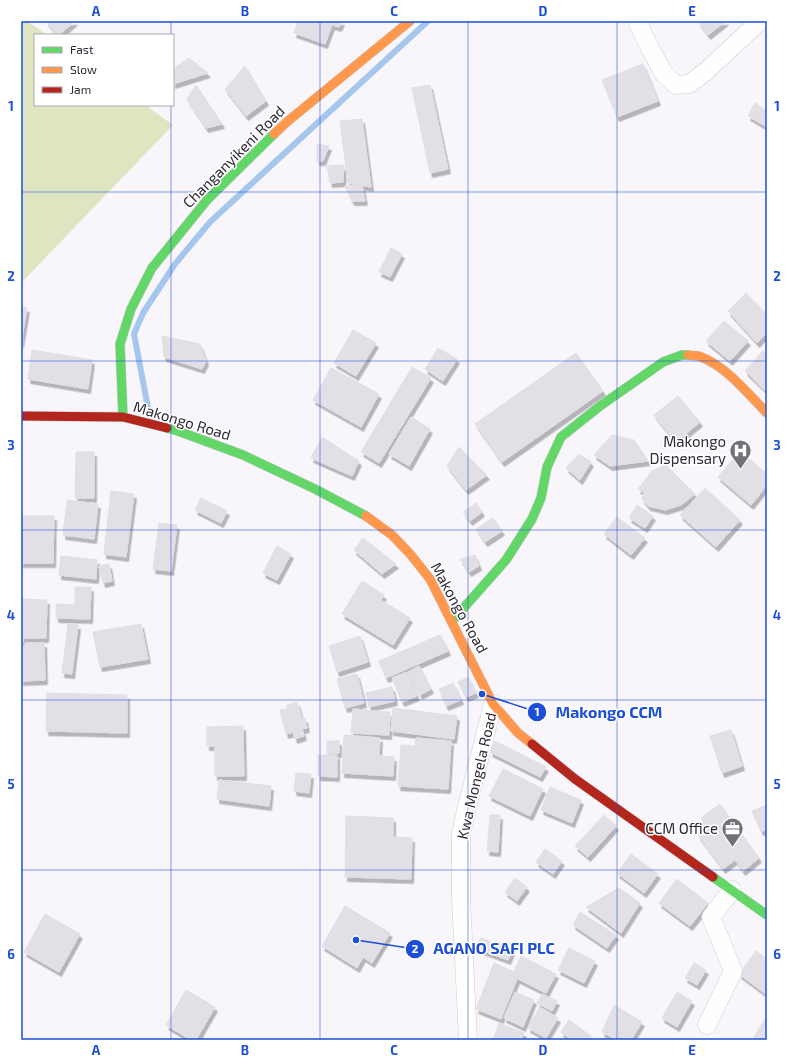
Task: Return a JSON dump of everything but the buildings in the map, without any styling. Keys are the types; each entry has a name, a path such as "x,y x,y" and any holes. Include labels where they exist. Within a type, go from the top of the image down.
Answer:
{"street":[{"name":"Changanyikeni Road","path":"123,417 120,344 131,309 152,268 207,200 288,121 410,21"},
{"path":"637,21 664,74 676,85 688,84 704,73 760,21"},
{"path":"452,621 506,560 532,520 541,498 547,467 561,437 600,406 663,362 682,355 700,356 721,368 767,413"},
{"name":"Makongo Road","path":"21,416 123,417 178,431 243,455 315,489 363,514 392,535 412,555 430,579 493,704 518,733 575,779 767,915"},
{"name":"Kwa Mongela Road","path":"468,1040 461,898 462,834 466,811 493,704"},
{"path":"707,1025 733,971 711,917 732,890"}],"green space":[{"path":"21,21 27,21 46,34 34,34 34,106 146,106 173,125 21,283"}],"waterway":[{"path":"149,413 134,334 143,313 175,264 210,222 428,21"}],"traffic: fast":[{"path":"123,417 120,344 131,309 152,268 207,200 274,134"},
{"path":"452,621 506,560 532,519 541,498 547,467 561,437 600,406 663,362 682,355 688,355"},
{"path":"167,428 243,455 315,489 366,516"},
{"path":"713,877 767,915"}],"traffic: slow":[{"path":"274,134 410,21"},
{"path":"688,355 699,356 719,367 736,381 767,413"},
{"path":"366,516 392,535 411,555 430,579 493,704 518,733 532,744"}],"traffic: jam":[{"path":"21,416 123,417 167,428"},
{"path":"532,744 575,779 713,877"}],"place":[{"name":"Makongo Dispensary","path":"741,470"},
{"name":"Makongo CCM","path":"482,694"},
{"name":"CCM Office","path":"733,848"},
{"name":"AGANO SAFI PLC","path":"356,940"}]}
